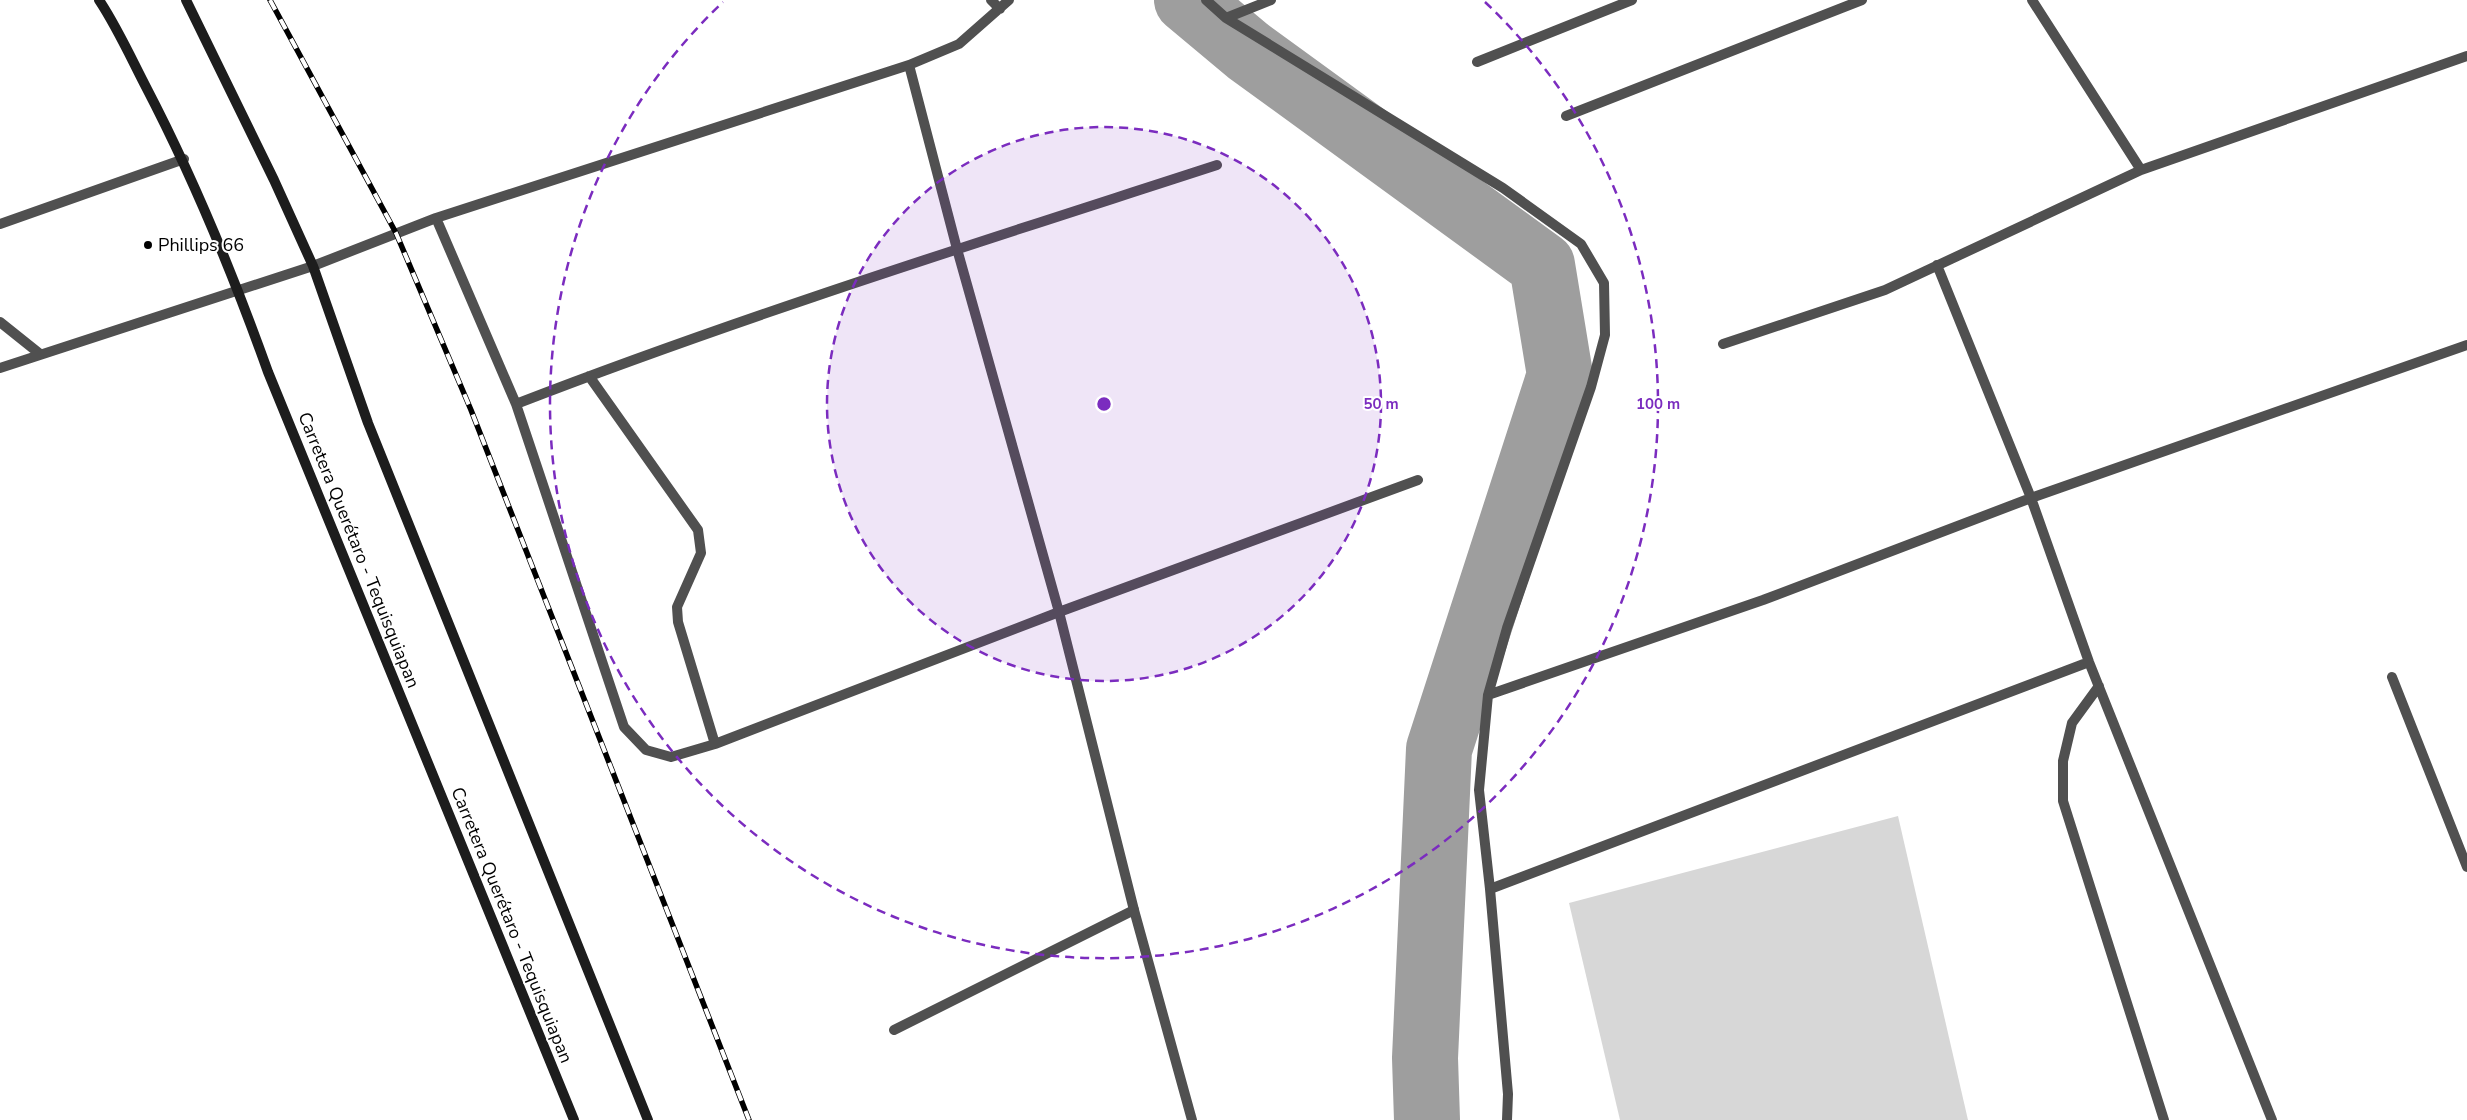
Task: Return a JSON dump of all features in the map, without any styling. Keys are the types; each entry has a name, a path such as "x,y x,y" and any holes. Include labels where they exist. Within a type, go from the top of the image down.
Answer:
{"main road":[{"name":"Carretera Querétaro - Tequisquiapan","path":"100,0 184,159 239,289 268,372 574,1120"},
{"path":"186,0 270,171 312,266 368,423 648,1120"}],"street":[{"path":"992,0 1000,9"},
{"path":"0,368 312,266 436,218 909,66 959,44 1009,0"},
{"path":"1206,0 1226,18 1503,188 1581,244 1604,283 1605,334 1592,387 1507,628 1488,695 1478,790 1490,889 1508,1094 1507,1120"},
{"path":"1226,18 1272,0"},
{"path":"1477,62 1632,0"},
{"path":"1566,116 1862,0"},
{"path":"2032,0 2141,170"},
{"path":"1723,344 1886,290 2141,170 2467,56"},
{"path":"909,66 957,249 1059,612 1134,910 1192,1120"},
{"path":"0,224 184,159"},
{"path":"516,404 589,376 957,249 1217,165"},
{"path":"436,218 516,404 624,727 646,750 671,757 715,744 1059,612 1418,480"},
{"path":"1937,265 2031,498 2089,662 2272,1120"},
{"path":"0,322 40,354"},
{"path":"1488,695 1763,600 2031,498 2467,345"},
{"path":"589,376 698,530 701,553 677,607 678,622 715,744"},
{"path":"1490,889 2089,662"},
{"path":"2392,677 2467,867"},
{"path":"2099,686 2072,724 2063,760 2063,801 2164,1120"},
{"path":"894,1030 1134,910"}],"shaded area":[{"path":"1898,816 1968,1120 1620,1120 1569,903"}],"waterway":[{"path":"1187,0 1248,51 1542,265 1560,375 1439,749 1425,1058 1427,1120"}],"railway":[{"path":"270,0 396,233 471,410 749,1120"}],"place":[{"name":"Phillips 66","path":"148,245"}]}
